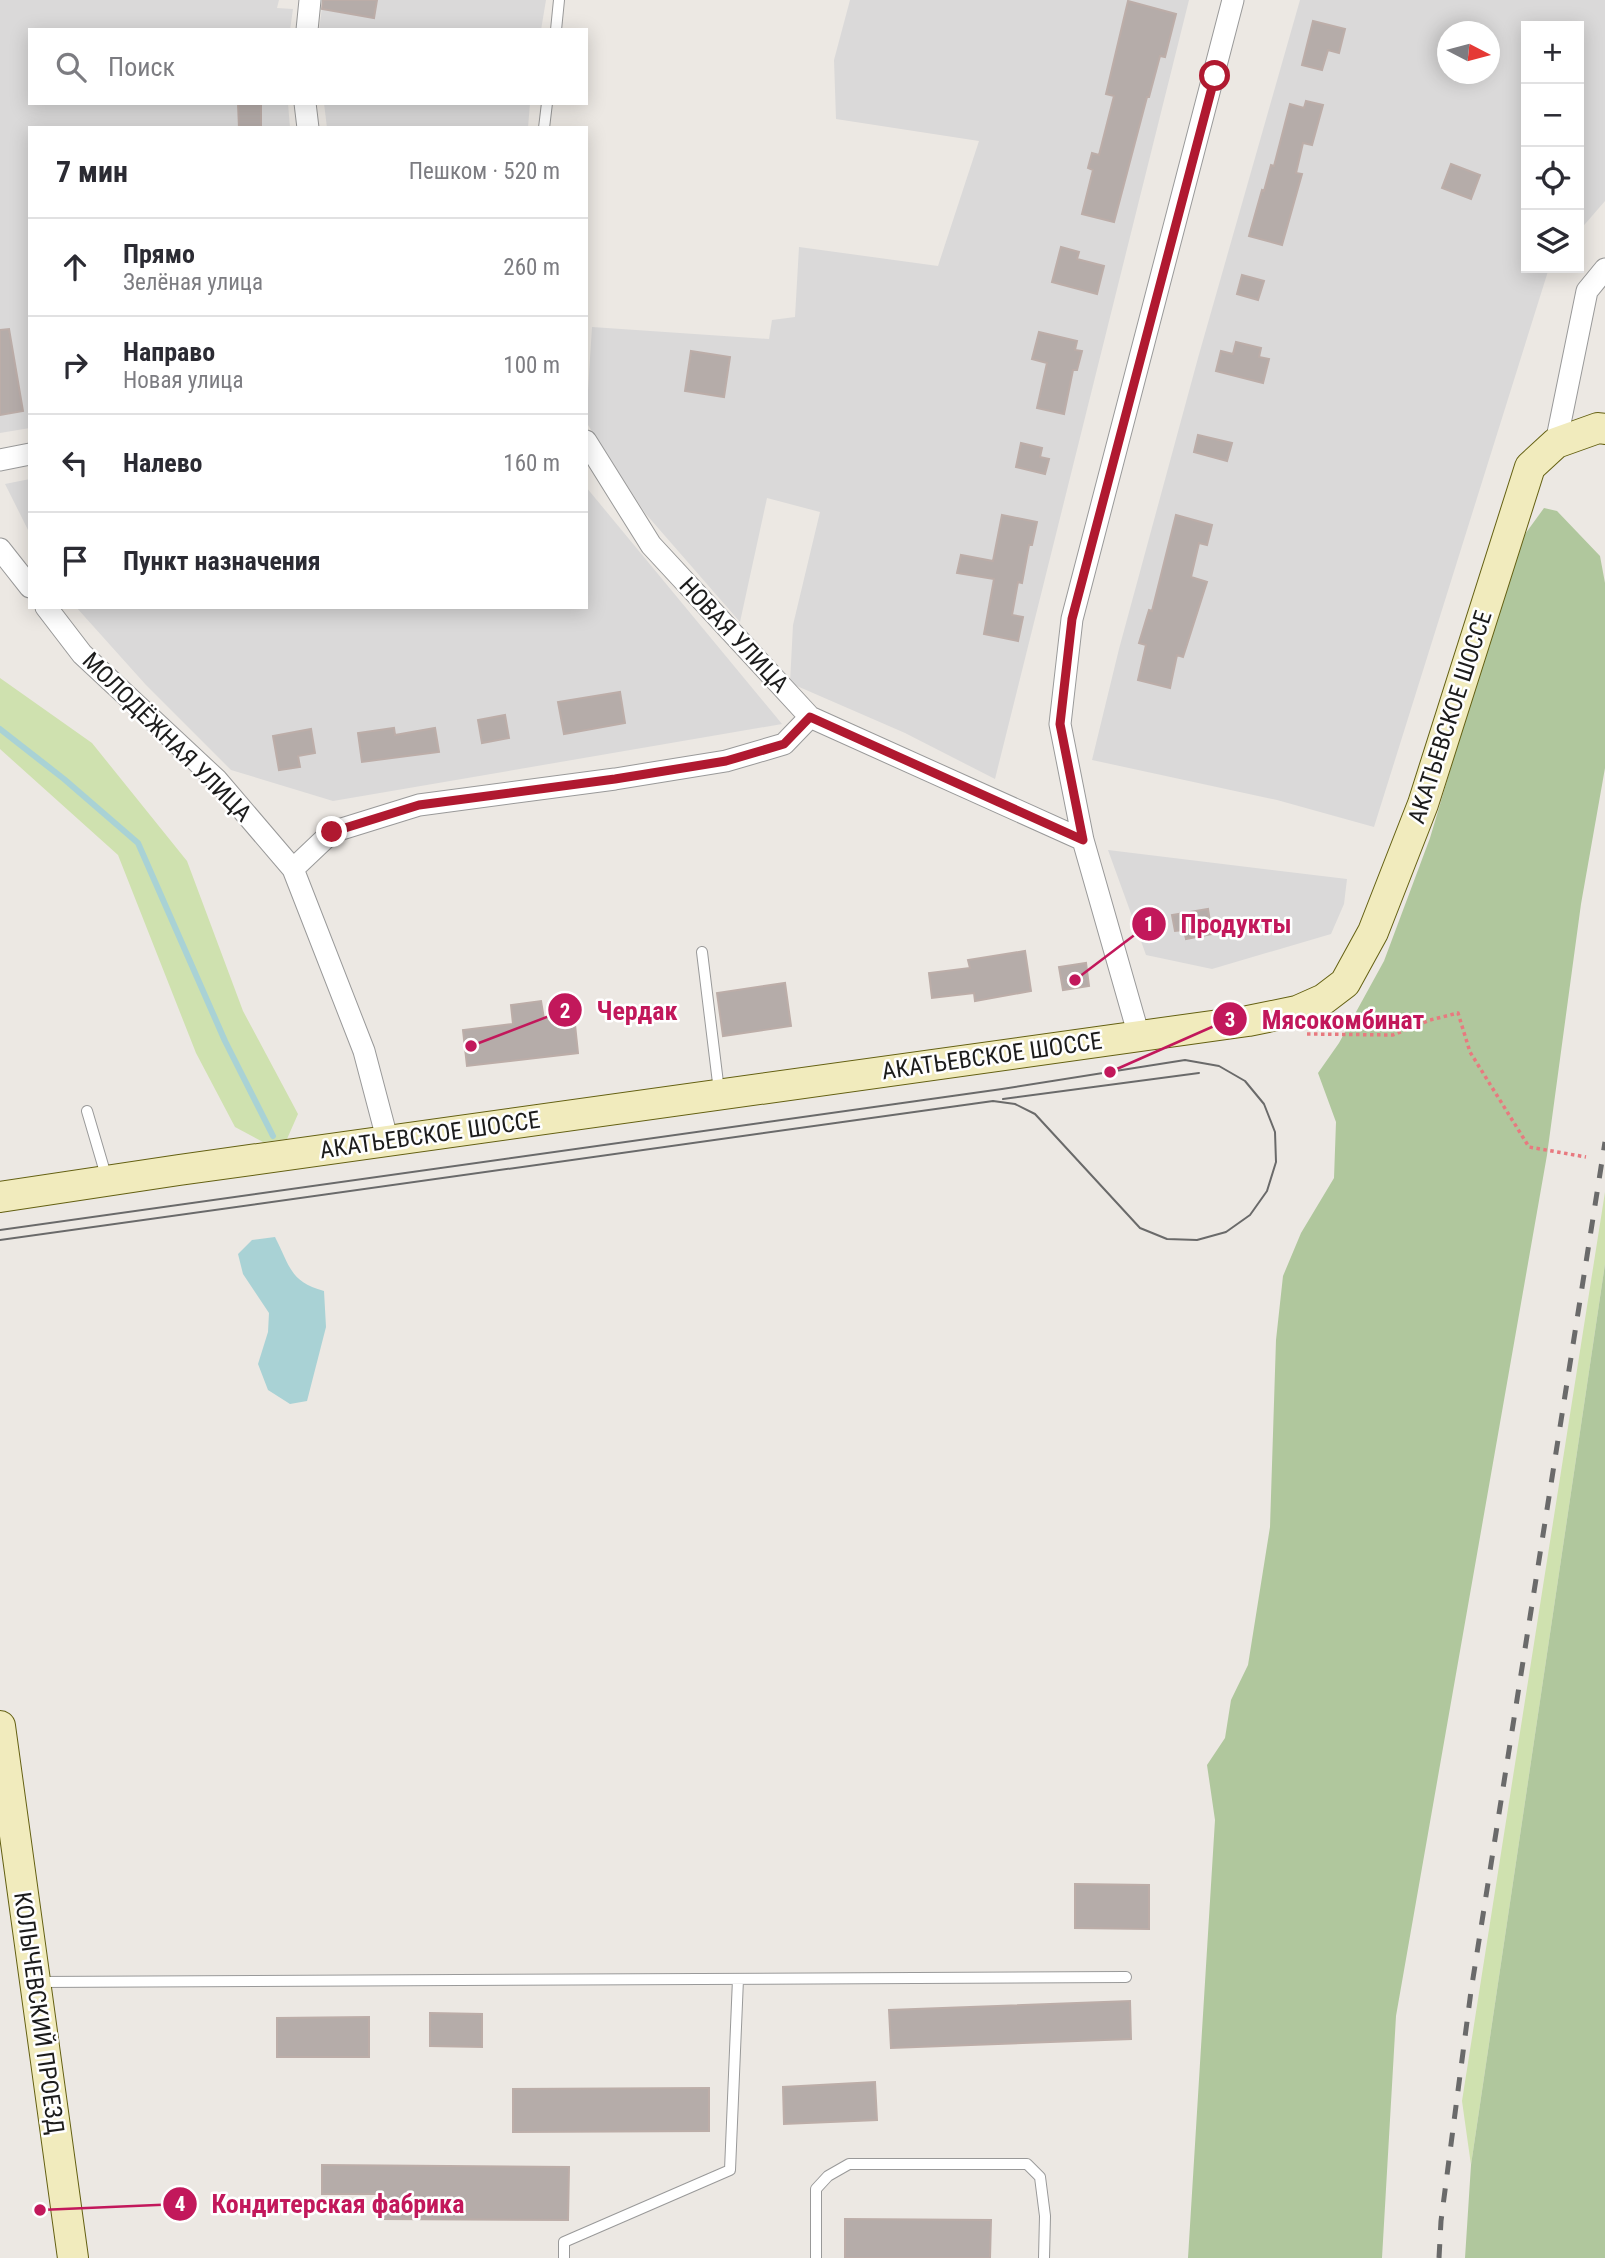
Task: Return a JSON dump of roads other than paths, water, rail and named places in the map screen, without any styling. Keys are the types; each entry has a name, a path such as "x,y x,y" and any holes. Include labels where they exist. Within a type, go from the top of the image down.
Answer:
{"main road":[{"name":"АКАТЬЕВСКОЕ ШОССЕ","path":"0,1197 1248,1021 1297,1011 1324,999 1345,983 1373,932 1423,804 1530,467 1556,443 1598,428 1605,429"},
{"name":"КОЛЫЧЕВСКИЙ ПРОЕЗД","path":"0,1726 73,2258"}],"street":[{"path":"307,28 310,0"},
{"path":"1139,1036 1083,840 1060,724 1072,619 1233,0"},
{"path":"305,105 308,126"},
{"path":"1556,443 1587,291 1605,269"},
{"name":"НОВАЯ УЛИЦА","path":"588,444 651,545 810,717 1083,840"},
{"path":"0,460 28,454"},
{"path":"0,549 28,584"},
{"name":"МОЛОДЁЖНАЯ УЛИЦА","path":"48,609 82,654 217,780 293,869 364,1052 388,1142"},
{"path":"293,869 332,832 419,805 726,761 784,744 810,717"}],"lane":[{"path":"556,28 559,0"},
{"path":"544,126 547,105"},
{"path":"702,952 720,1095"},
{"path":"87,1111 107,1181"},
{"path":"35,1982 1126,1977"},
{"path":"564,2258 564,2242 730,2169 738,1979"},
{"path":"816,2258 816,2189 828,2176 849,2164 1027,2164 1040,2177 1045,2216 1044,2258"}],"water":[{"path":"275,1237 292,1272 304,1283 324,1291 326,1327 307,1401 290,1404 268,1390 258,1364 268,1332 269,1313 243,1274 238,1254 252,1240"}],"waterway":[{"path":"0,729 64,779 138,843 225,1041 273,1136"}],"tram line":[{"path":"0,1230 1002,1089 1185,1060 1219,1066 1245,1081 1264,1104 1275,1132 1276,1162 1267,1191 1250,1215 1226,1232 1197,1240 1167,1239 1140,1228 1035,1114 1015,1104 993,1101 0,1240"},
{"path":"1003,1099 1199,1073"}],"railway":[{"path":"1439,2258 1441,2221 1471,1991 1605,1142"}],"place":[{"name":"Продукты","path":"1075,980"},
{"name":"Чердак","path":"471,1046"},
{"name":"Мясокомбинат","path":"1110,1072"},
{"name":"Кондитерская фабрика","path":"40,2210"}]}
